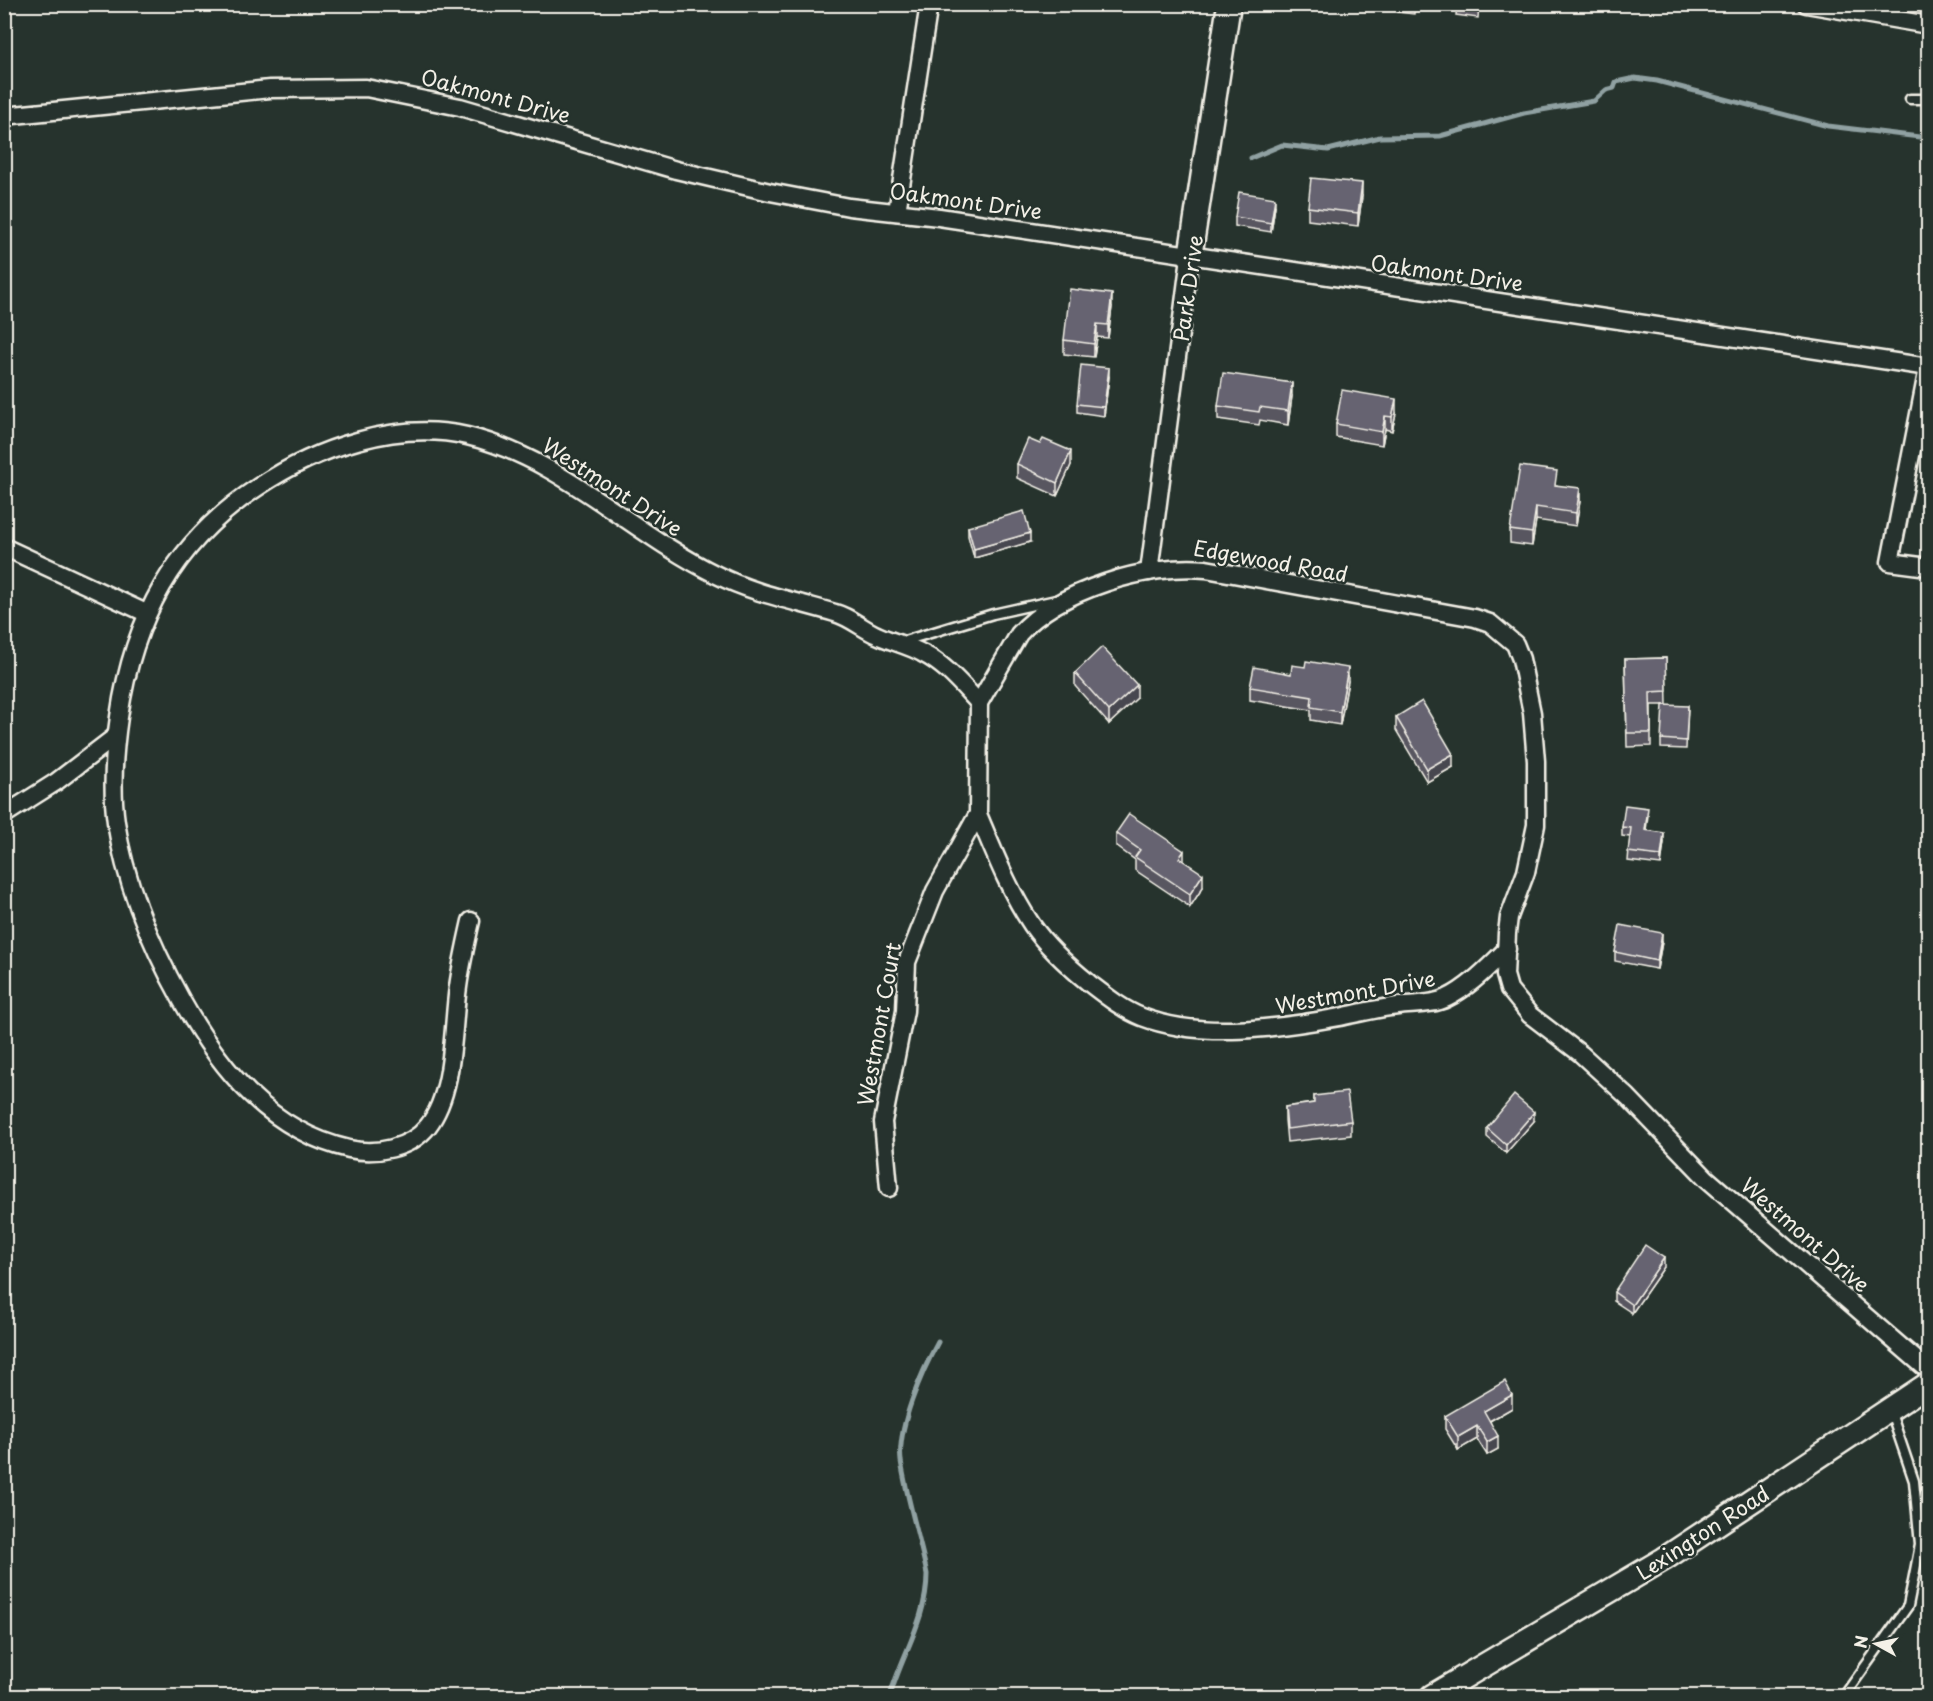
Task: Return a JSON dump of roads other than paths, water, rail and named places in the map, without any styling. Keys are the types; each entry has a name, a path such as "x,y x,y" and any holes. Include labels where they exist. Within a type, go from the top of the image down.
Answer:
{"main road":[{"name":"Park Drive","path":"1190,257 1229,4"},
{"name":"Lexington Road","path":"1432,1696 1664,1559 1929,1384"}],"street":[{"path":"897,212 929,4"},
{"path":"1806,4 1929,25"},
{"name":"Oakmont Drive","path":"4,116 270,89 366,88 460,107 718,180 849,207 897,212 1929,368"},
{"name":"Park Drive","path":"1149,572 1190,257"},
{"path":"1929,368 1890,562 1929,567"},
{"name":"Westmont Drive","path":"471,921 458,985 452,1049 446,1081 428,1126 402,1144 371,1152 339,1147 294,1129 268,1111 223,1064 195,1025 172,983 129,879 120,848 113,784 116,736 130,659 146,613 175,564 195,539 235,503 270,478 344,446 375,437 423,431 469,437 516,452 545,466 679,555 721,578 766,595 839,614 876,634 919,651 948,669 979,703"},
{"path":"4,547 146,613"},
{"name":"Edgewood Road","path":"979,703 1019,634 1026,626 1072,597 1112,582 1175,567 1206,569 1475,618 1490,623 1515,644 1521,658 1532,712 1536,761 1537,809 1526,872 1509,917 1507,949"},
{"name":"Westmont Court","path":"889,1188 883,1122 904,1022 908,962 935,891 978,814 979,703"},
{"path":"4,815 56,782 116,736"},
{"name":"Westmont Drive","path":"978,814 1016,898 1032,926 1053,951 1115,1002 1158,1022 1222,1030 1254,1030 1286,1027 1397,1006 1430,1003 1458,992 1507,949"},
{"name":"Westmont Drive","path":"1507,949 1504,975 1509,989 1530,1015 1581,1053 1629,1097 1706,1178 1929,1370"}],"lane":[{"path":"1910,99 1929,99"},
{"path":"898,643 993,614 1072,597"},
{"path":"1844,1696 1908,1606 1920,1545 1914,1481 1890,1409"}],"waterway":[{"path":"1251,158 1282,145 1328,150 1380,137 1440,136 1524,113 1594,101 1606,90 1614,88 1616,82 1635,78 1657,81 1828,126 1928,138"},
{"path":"890,1696 923,1606 927,1574 901,1461 903,1433 912,1400 938,1342"}]}
